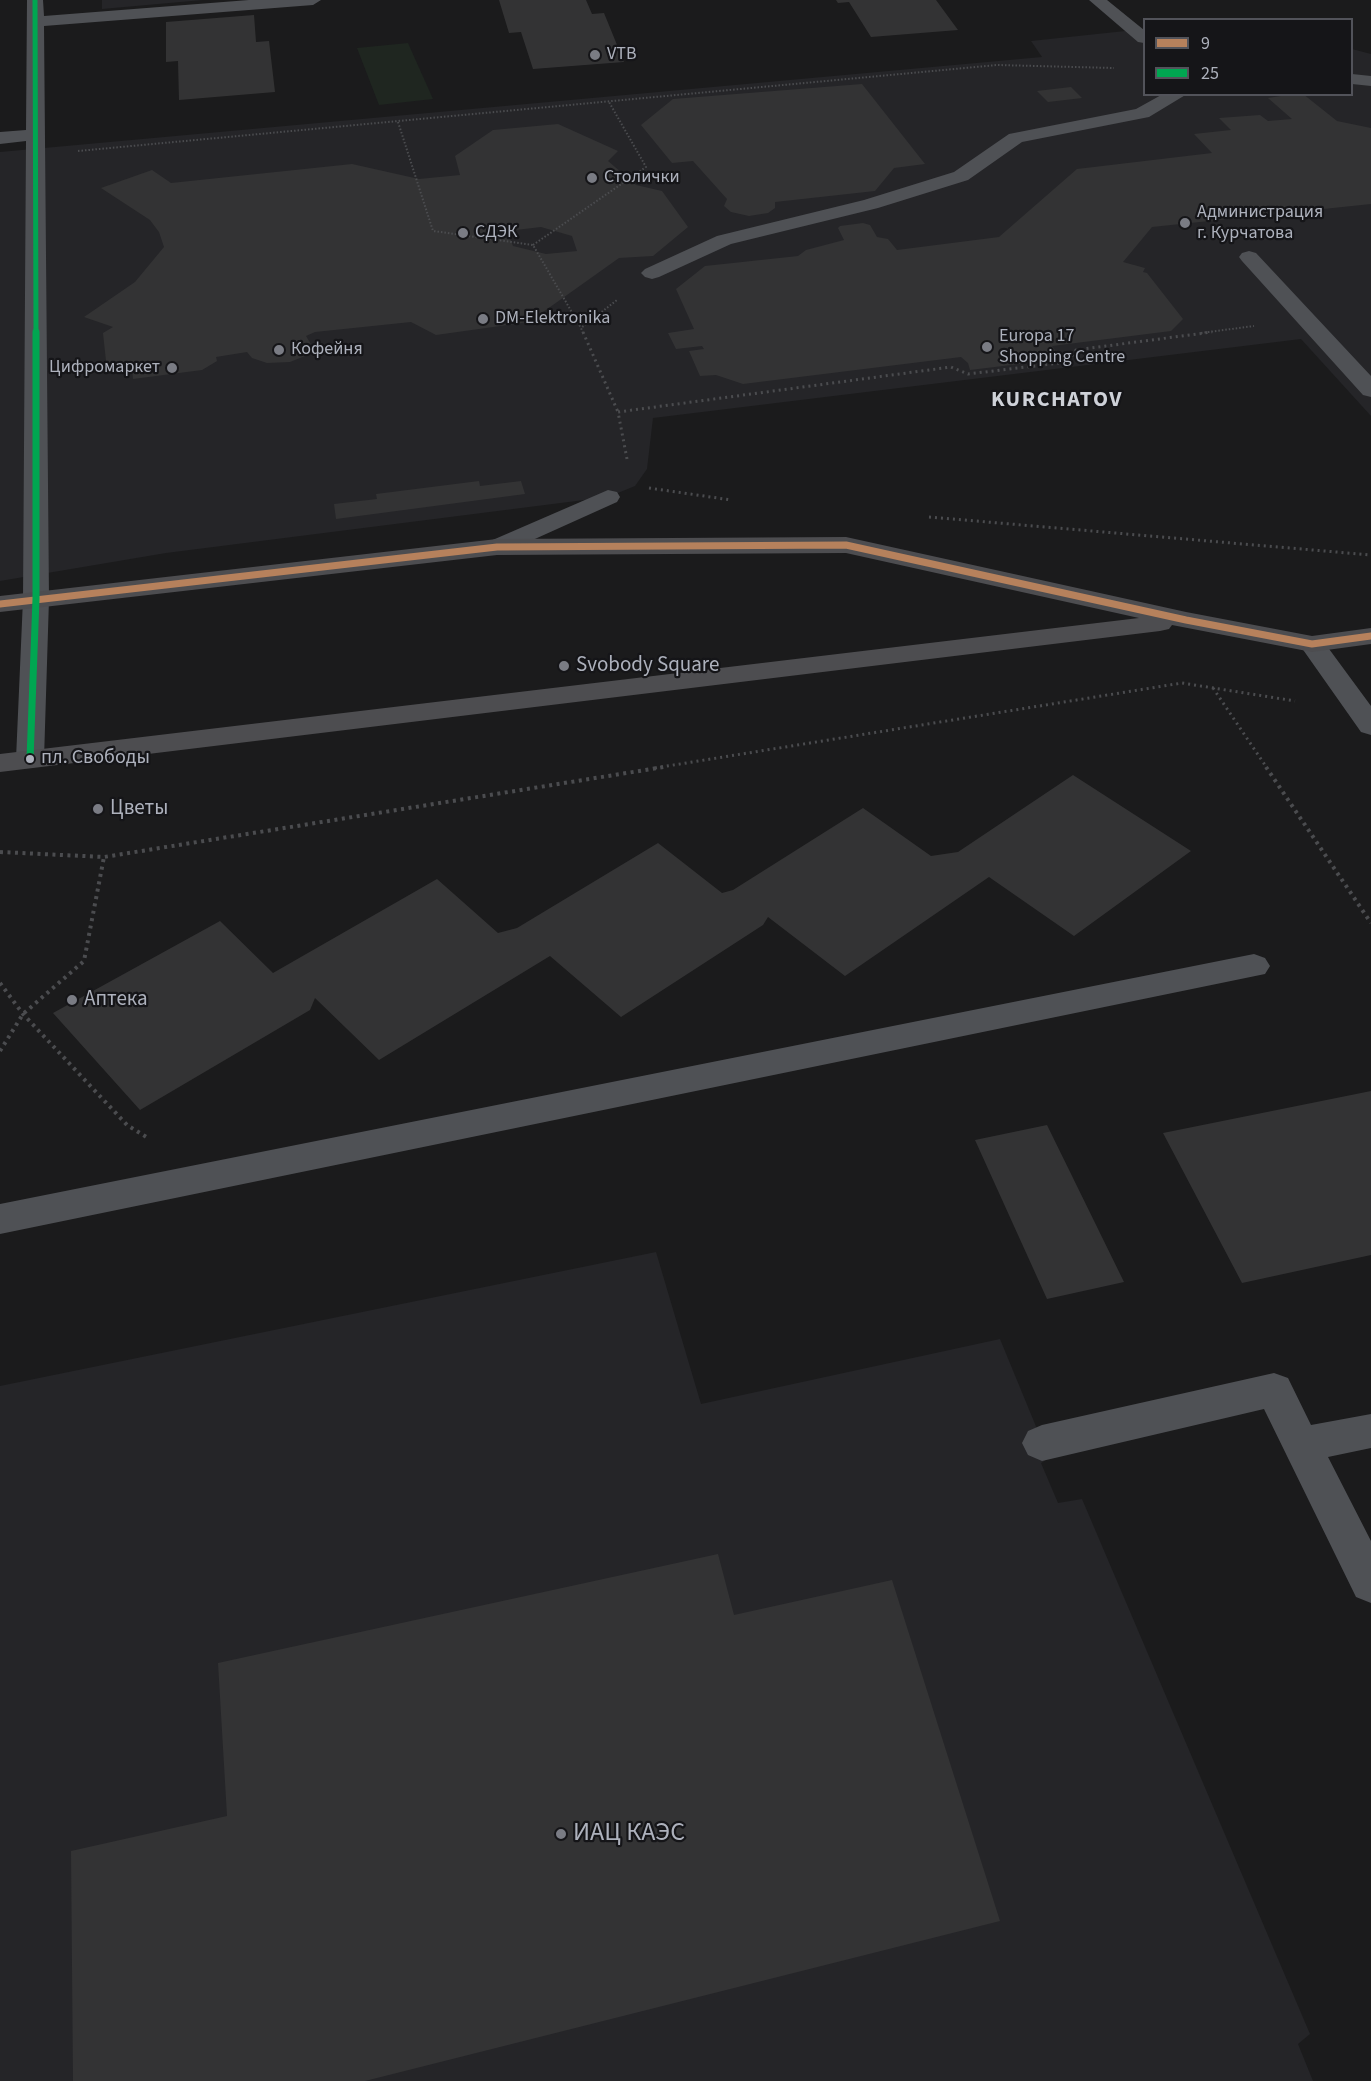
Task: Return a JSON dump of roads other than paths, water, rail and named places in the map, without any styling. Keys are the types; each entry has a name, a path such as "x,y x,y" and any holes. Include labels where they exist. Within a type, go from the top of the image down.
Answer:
{"main road":[{"path":"0,604 497,547 846,545 1186,620 1312,644 1371,636"},
{"path":"0,763 1186,620"}],"street":[{"path":"30,759 36,599 35,11 313,0"},
{"path":"1097,0 1143,37"},
{"path":"1353,78 1371,81"},
{"path":"652,273 724,240 871,204 961,176 1016,138 1142,113 1174,96"},
{"path":"0,138 34,145"},
{"path":"1249,258 1371,390"},
{"path":"497,547 608,497"},
{"path":"1312,644 1371,726"},
{"path":"0,1219 1254,966"},
{"path":"1042,1443 1274,1390 1371,1583"},
{"path":"1301,1445 1371,1431"}],"place":[{"name":"VTB","path":"595,55"},
{"name":"Столички","path":"592,178"},
{"name":"Администрация г. Курчатова","path":"1185,223"},
{"name":"СДЭК","path":"463,233"},
{"name":"DM-Elektronika","path":"483,319"},
{"name":"Europa 17 Shopping Centre","path":"987,347"},
{"name":"Кофейня","path":"279,350"},
{"name":"Цифромаркет","path":"172,368"},
{"name":"Svobody Square","path":"564,666"},
{"name":"пл. Свободы","path":"30,759"},
{"name":"Цветы","path":"98,809"},
{"name":"Аптека","path":"72,1000"},
{"name":"ИАЦ КАЭС","path":"561,1834"}],"district":[{"name":"KURCHATOV","path":"1057,401"}]}
